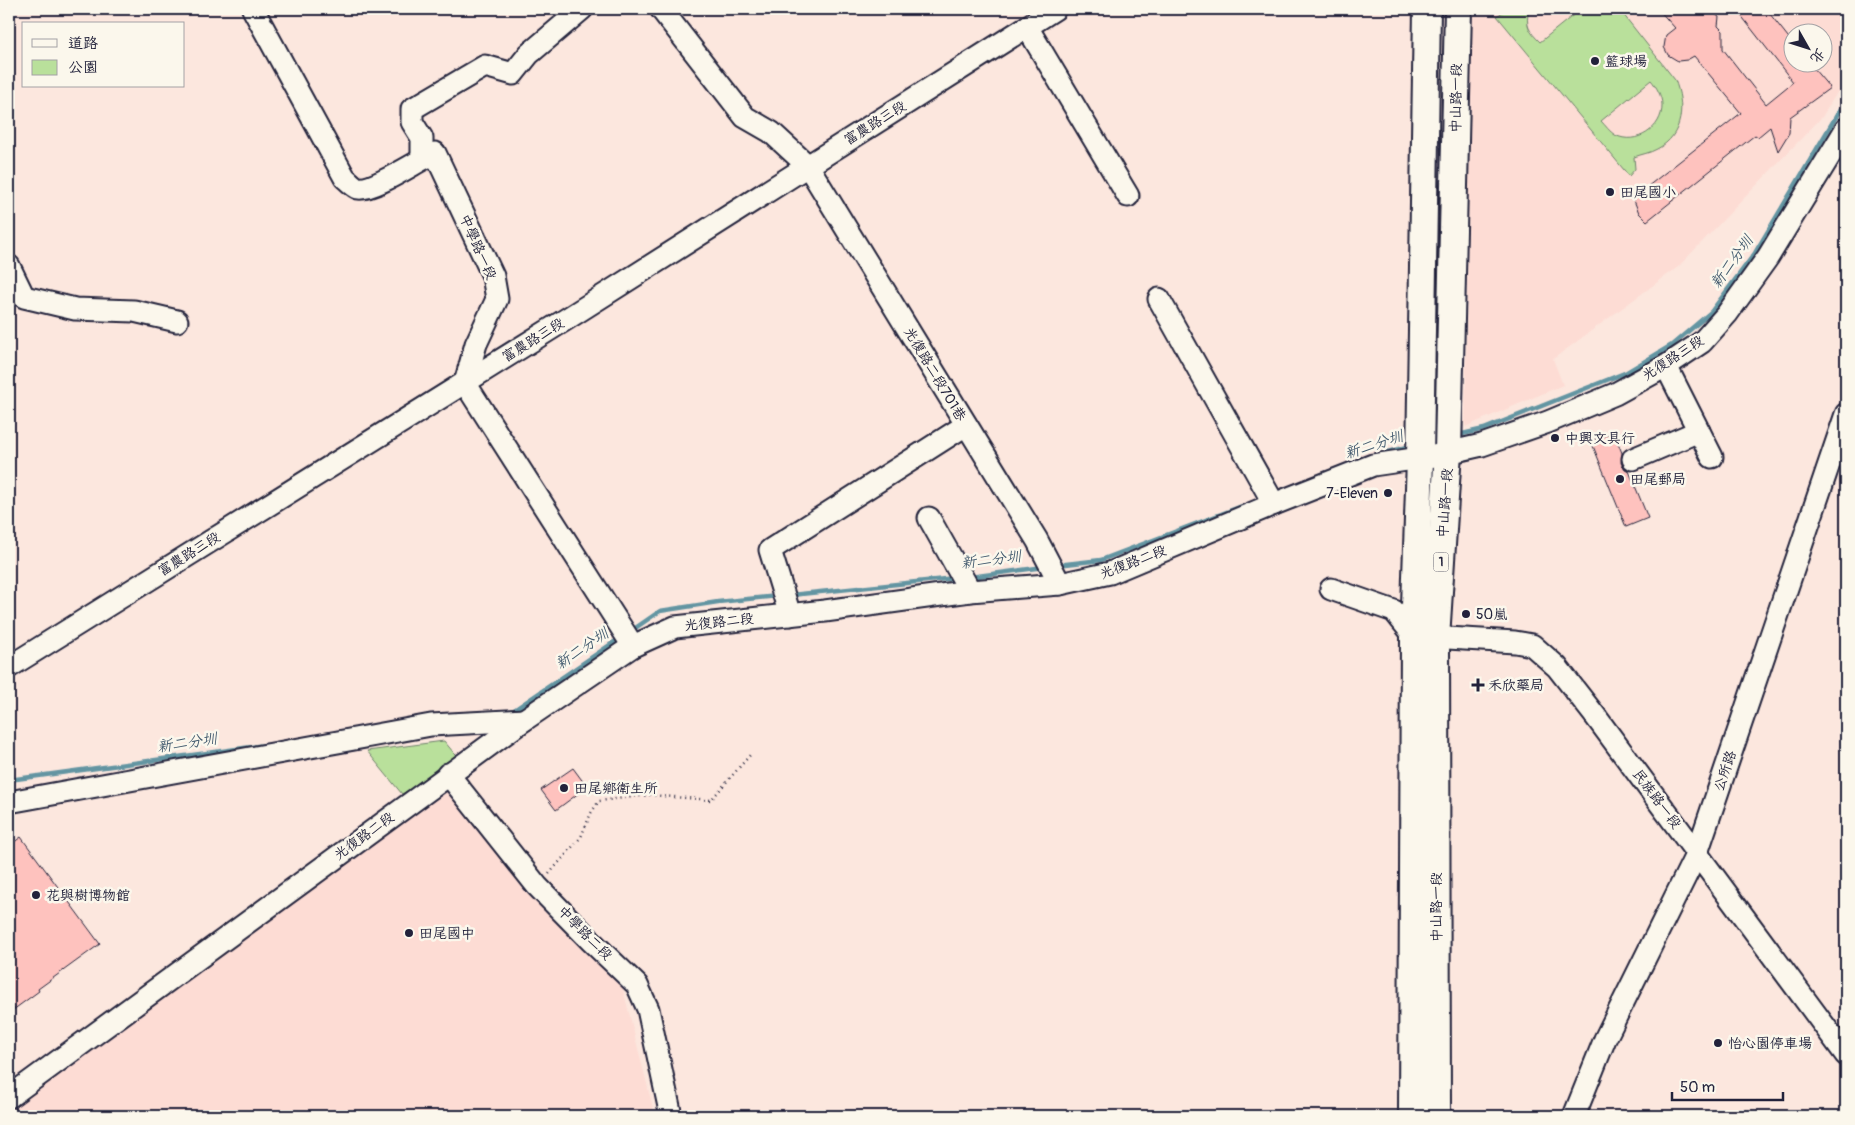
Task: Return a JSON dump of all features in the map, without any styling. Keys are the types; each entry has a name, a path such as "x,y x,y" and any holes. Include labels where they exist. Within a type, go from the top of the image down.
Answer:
{"main road":[{"name":"中山路一段","path":"1427,9 1434,456"},
{"name":"中山路一段","path":"1412,1116 1425,637 1458,9"},
{"name":"中山路一段","path":"1425,637 1437,1116"}],"street":[{"path":"253,9 345,178 356,188 364,188 399,174 422,158 422,138 412,122 412,109 485,66 513,74 529,54 582,9"},
{"name":"光復路二段701巷","path":"661,9 745,117 771,132 808,166 1037,540 1060,584"},
{"name":"富農路三段","path":"9,666 465,383 1055,9"},
{"path":"1027,27 1128,196"},
{"name":"光復路三段","path":"1434,456 1482,445 1548,422 1615,394 1666,366 1702,342 1727,314 1768,257 1846,129"},
{"name":"中學路一段","path":"422,158 434,153 493,276 497,299 476,344 465,383"},
{"path":"9,266 24,297 74,309 134,311 177,321"},
{"path":"1159,299 1274,504"},
{"path":"1666,366 1712,457"},
{"path":"465,383 633,646"},
{"name":"公所路","path":"1574,1116 1605,1040 1697,853 1846,414"},
{"path":"790,615 770,550 966,425"},
{"path":"1633,459 1699,432"},
{"name":"光復路二段","path":"9,1097 524,720 633,646 675,627 790,615 970,591 1060,584 1110,573 1274,504 1373,465 1434,456"},
{"path":"930,518 970,591"},
{"path":"1331,589 1394,611 1425,637"},
{"name":"民族路一段","path":"1425,637 1514,642 1532,645 1563,674 1846,1055"},
{"path":"9,802 431,725 524,720"},
{"name":"中學路二段","path":"448,774 538,886 637,985 648,1009 672,1116"}],"path":[{"path":"538,886 581,837 598,800 650,795 711,800 750,755"}],"shaded area":[{"name":"田尾國小","path":"1472,9 1846,9 1846,78 1822,117 1678,267 1553,359 1563,385 1465,427"},
{"name":"田尾國中","path":"444,788 521,885 621,981 655,1116 9,1116 9,1107"}],"green space":[{"path":"1507,9 1529,9 1527,20 1529,28 1540,42 1581,9 1619,9 1675,80 1681,109 1680,119 1673,136 1657,149 1634,157 1635,169 1629,176 1497,16","holes":["1651,80 1657,88 1662,102 1658,121 1647,133 1639,136 1623,138 1613,134 1601,121"]},
{"path":"444,741 459,759 402,794 367,751"}],"building":[{"path":"1658,9 1703,9 1708,13 1711,11 1719,17 1718,26 1723,31 1723,49 1766,104 1793,82 1785,72 1816,72 1830,88 1790,117 1789,133 1778,151 1770,127 1758,137 1755,135 1647,221 1639,213 1633,198 1741,113 1694,56 1687,60 1678,61 1668,55 1664,47 1666,35 1675,28"},
{"path":"1736,9 1766,9 1782,29 1782,68"},
{"name":"田尾郵局","path":"1614,432 1622,453 1621,463 1629,471 1648,518 1626,527 1591,441"},
{"name":"田尾鄉衛生所","path":"573,768 587,787 556,810 541,790"},
{"name":"花與樹博物館","path":"21,837 100,944 38,989 39,991 9,1013 9,846"}],"waterway":[{"name":"新二分圳","path":"1458,435 1484,429 1627,372 1672,345 1711,312 1755,253 1846,103"},
{"name":"新二分圳","path":"1377,455 1411,446"},
{"name":"新二分圳","path":"1057,565 1101,560 1242,506"},
{"name":"新二分圳","path":"970,577 1044,567"},
{"name":"新二分圳","path":"791,595 955,578"},
{"name":"新二分圳","path":"631,631 660,611 718,602 778,596"},
{"name":"新二分圳","path":"510,711 620,638"},
{"name":"新二分圳","path":"9,780 265,745"}],"place":[{"name":"籃球場","path":"1595,61"},
{"name":"田尾國小","path":"1610,192"},
{"name":"中興文具行","path":"1555,438"},
{"name":"田尾郵局","path":"1620,479"},
{"name":"7-Eleven","path":"1388,493"},
{"name":"50嵐","path":"1466,614"},
{"name":"禾欣藥局","path":"1478,685"},
{"name":"田尾鄉衛生所","path":"564,788"},
{"name":"花與樹博物館","path":"36,895"},
{"name":"田尾國中","path":"409,933"},
{"name":"怡心園停車場","path":"1718,1043"}]}
